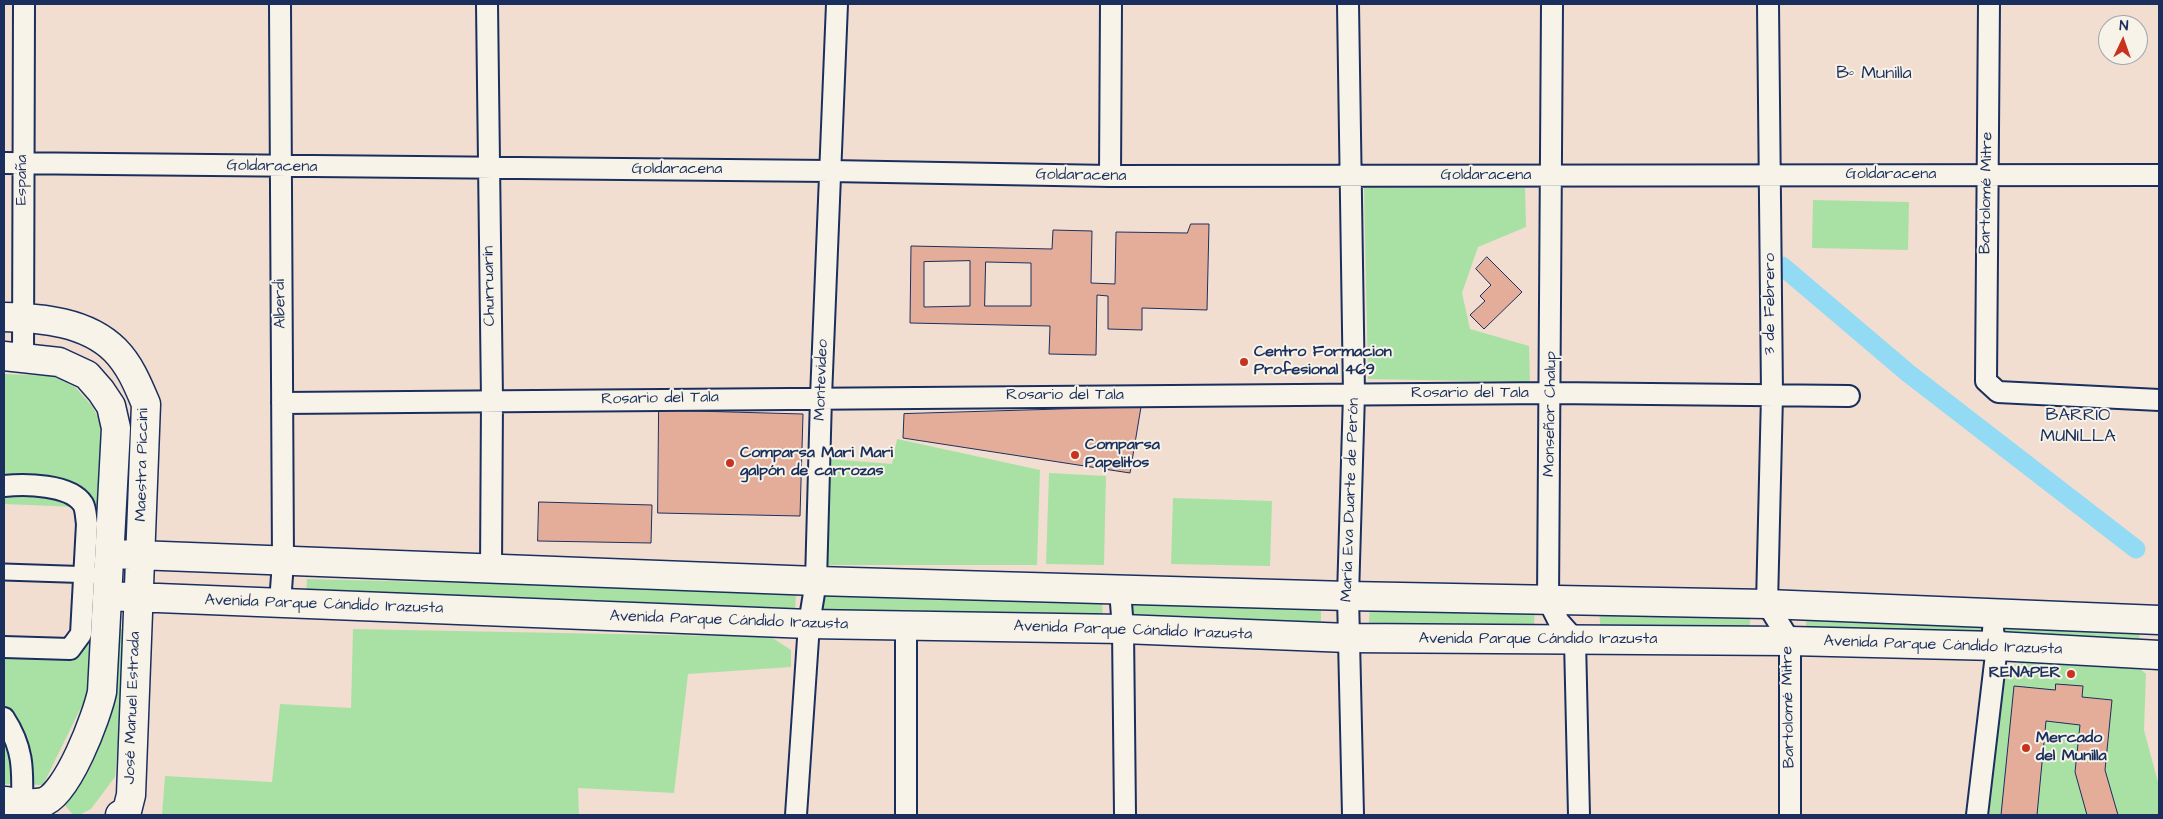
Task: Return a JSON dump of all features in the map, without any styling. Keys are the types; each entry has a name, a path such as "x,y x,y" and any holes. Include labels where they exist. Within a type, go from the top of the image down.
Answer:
{"main road":[{"name":"Maestra Piccini","path":"13,317 62,323 96,335 116,351 134,377 146,404 137,597"},
{"name":"Maestra Piccini","path":"13,357 60,362 87,375 111,406 116,428 103,575"},
{"name":"Avenida Parque Cándido Irazusta","path":"2159,620 1767,604 1120,590 816,581 140,556 103,575 137,597 809,624 1123,629 1348,638 1790,641 1997,646 2159,655"},
{"name":"José Manuel Estrada","path":"27,805 58,793 98,712 102,692 103,575"},
{"name":"José Manuel Estrada","path":"125,814 131,795 137,597"}],"street":[{"name":"España","path":"13,357 14,164 24,4"},
{"name":"Alberdi","path":"280,4 283,562 280,603"},
{"name":"Churruarín","path":"487,4 492,400 491,569"},
{"name":"Montevideo","path":"796,815 809,624 816,581 836,4"},
{"path":"1110,176 1111,4"},
{"name":"María Eva Duarte de Perón","path":"1348,4 1354,394 1348,638 1353,815"},
{"name":"Monseñor Chalup","path":"1552,4 1551,393 1548,600 1559,622 1575,640"},
{"name":"3 de Febrero","path":"1767,604 1772,395 1768,4"},
{"name":"Bartolomé Mitre","path":"1989,4 1986,381 1998,392 2159,400"},
{"name":"Goldaracena","path":"14,164 830,171 1110,176 2159,175"},
{"name":"Rosario del Tala","path":"282,403 821,397 1551,393 1849,396"},
{"path":"4,486 38,486 58,489 76,496 84,506 87,524 103,575 81,634 70,649 4,647"},
{"path":"4,572 103,575"},
{"path":"1120,590 1123,629 1125,815"},
{"name":"Bartolomé Mitre","path":"1767,604 1790,641 1790,815"},
{"path":"1977,815 1997,646 1993,632 1994,614"},
{"path":"906,626 906,815"},
{"path":"1575,640 1579,815"},
{"path":"4,718 16,737 23,763 27,805"}],"green space":[{"path":"1364,188 1525,188 1526,227 1478,247 1462,293 1470,329 1529,346 1530,382 1368,379"},
{"path":"1813,200 1909,202 1908,250 1812,248"},
{"path":"4,374 53,376 75,387 93,407 104,431 102,508 4,504"},
{"path":"897,439 1040,470 1037,565 825,565 829,459 892,464"},
{"path":"1049,473 1106,476 1104,565 1046,564"},
{"path":"1173,498 1272,501 1270,566 1171,564"},
{"path":"307,579 796,591 795,618 305,609"},
{"path":"824,592 1102,597 1103,623 822,618"},
{"path":"1133,598 1321,607 1321,631 1131,623"},
{"path":"1370,606 1535,610 1533,636 1368,635"},
{"path":"1599,609 1751,609 1749,637 1601,636"},
{"path":"1807,613 1981,620 1981,642 1805,639"},
{"path":"2006,621 2140,627 2139,647 2004,644"},
{"path":"118,629 128,629 115,777 91,809 79,815 73,815 64,804"},
{"path":"353,629 771,637 791,650 791,667 688,674 674,793 578,788 579,815 162,815 165,776 272,782 280,704 351,708"},
{"path":"4,642 97,644 96,677 43,785 4,784"},
{"path":"2026,660 2137,666 2146,674 2144,730 2159,786 2159,815 1989,815 2002,682 2012,666"}],"building":[{"path":"1191,224 1209,224 1207,310 1142,308 1142,330 1108,329 1108,296 1097,295 1096,355 1049,354 1050,326 910,323 911,246 1052,249 1053,230 1092,231 1091,283 1115,284 1116,232 1187,233","holes":["970,261 970,306 924,307 924,262","986,262 1031,263 1031,306 985,306"]},
{"path":"1487,257 1522,292 1484,329 1470,315 1485,301 1480,296 1491,285 1476,269"},
{"name":"Comparsa Papelitos","path":"1141,407 1130,473 903,438 904,414"},
{"name":"Comparsa Mari Mari galpón de carrozas","path":"659,410 803,414 800,516 658,513"},
{"path":"539,502 652,505 651,543 538,541"},
{"name":"Mercado del Munilla","path":"2056,684 2083,686 2082,697 2112,700 2105,770 2118,815 2087,815 2075,772 2080,725 2046,721 2037,815 2001,815 2014,686 2055,690"}],"waterway":[{"path":"1782,266 1908,373 2136,549"}],"place":[{"name":"Centro Formacion Profesional 469","path":"1244,362"},
{"name":"Comparsa Papelitos","path":"1075,455"},
{"name":"Comparsa Mari Mari galpón de carrozas","path":"730,463"},
{"name":"RENAPER","path":"2071,674"},
{"name":"Mercado del Munilla","path":"2026,748"}],"district":[{"name":"Bº Munilla","path":"1874,74"},
{"name":"BARRIO MUNILLA","path":"2078,426"}]}
